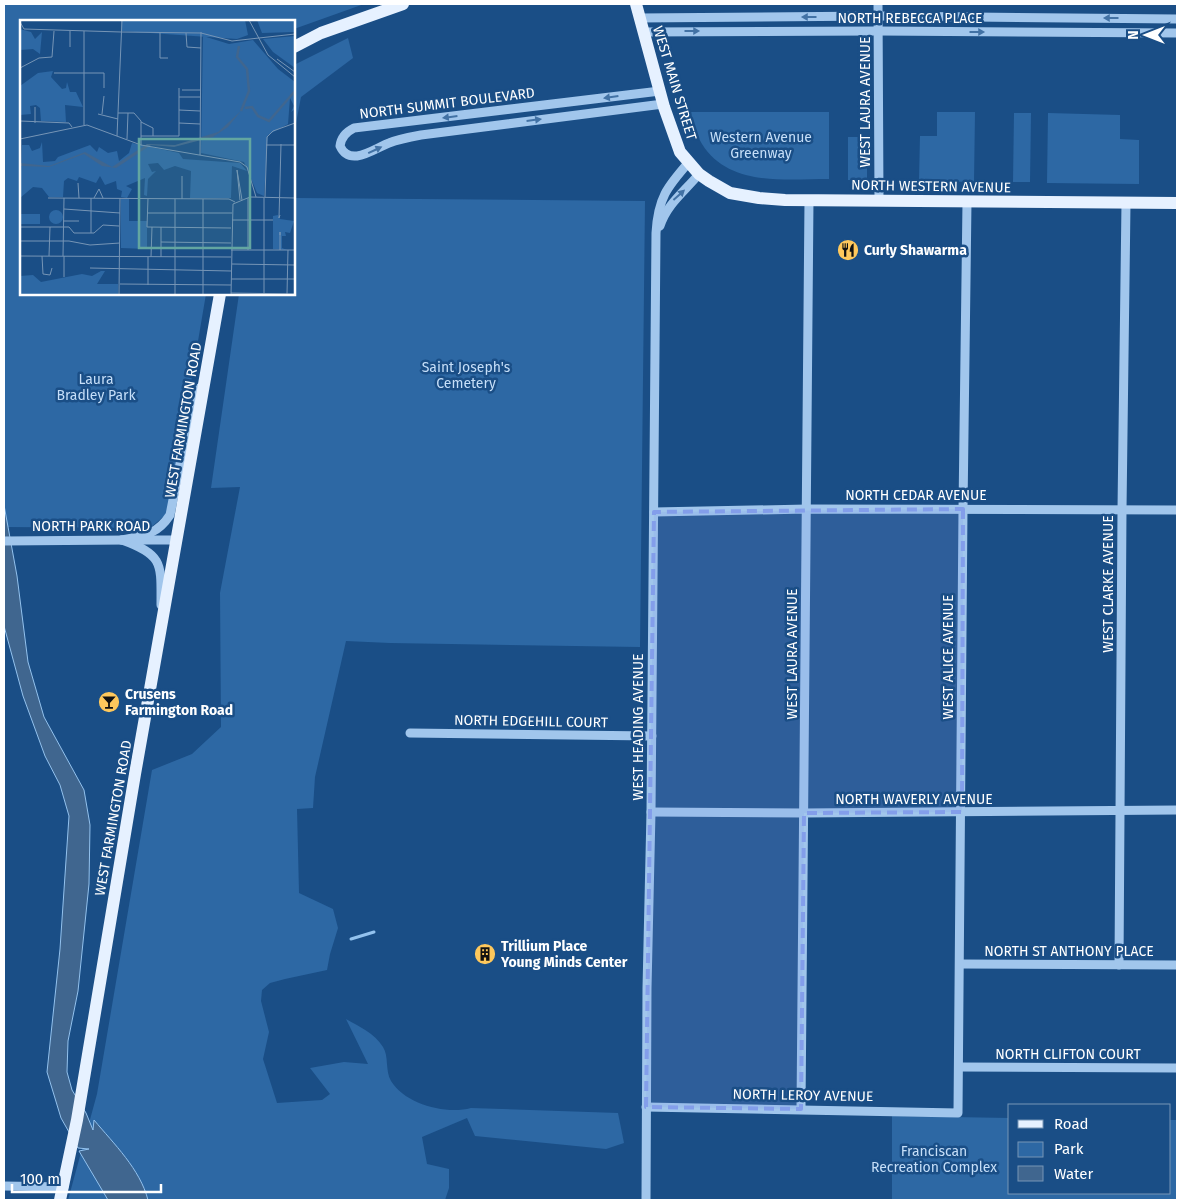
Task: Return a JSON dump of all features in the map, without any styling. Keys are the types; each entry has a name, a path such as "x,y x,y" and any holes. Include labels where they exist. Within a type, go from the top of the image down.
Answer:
{"main road":[{"path":"295,46 321,33 403,4"},
{"name":"WEST MAIN STREET","path":"636,4 669,124 680,152 694,168"},
{"name":"NORTH WESTERN AVENUE","path":"694,168 719,187 744,196 773,200 1177,203"},
{"name":"WEST FARMINGTON ROAD","path":"60,1200 82,1090 135,774 220,295"}],"street":[{"name":"WEST LAURA AVENUE","path":"878,4 879,200"},
{"name":"NORTH REBECCA PLACE","path":"639,18 878,16 1177,19"},
{"name":"NORTH REBECCA PLACE","path":"643,32 1177,33"},
{"name":"NORTH SUMMIT BOULEVARD","path":"660,91 354,128 344,135 340,146 345,154 357,156 389,143 420,135 663,104"},
{"name":"WEST HEADING AVENUE","path":"646,1200 657,218 662,198 668,187 694,168"},
{"name":"WEST HEADING AVENUE","path":"656,253 658,231 666,212 672,202 683,192 694,168"},
{"name":"WEST LAURA AVENUE","path":"801,1109 809,200"},
{"name":"WEST ALICE AVENUE","path":"958,1113 962,812 962,509 967,202"},
{"name":"WEST CLARKE AVENUE","path":"1119,965 1126,203"},
{"path":"122,540 147,535 163,525 170,515 189,418 209,356"},
{"name":"NORTH CEDAR AVENUE","path":"654,512 807,509 1177,510"},
{"name":"NORTH PARK ROAD","path":"4,540 177,540"},
{"path":"122,540 152,554 160,568 160,634"},
{"name":"NORTH EDGEHILL COURT","path":"410,733 652,736"},
{"name":"NORTH WAVERLY AVENUE","path":"651,812 804,813 1177,810"},
{"name":"NORTH ST ANTHONY PLACE","path":"960,964 1177,965"},
{"name":"NORTH CLIFTON COURT","path":"959,1067 1177,1068"},
{"name":"NORTH LEROY AVENUE","path":"646,1107 958,1113"},
{"path":"4,1186 64,1187"}],"highlighted area":[{"path":"963,509 962,812 804,813 801,1109 646,1107 654,512"}],"green space":[{"name":"Laura Bradley Park","path":"4,4 364,4 295,29 295,20 20,20 20,295 206,295 169,512 150,528 4,527"},
{"path":"348,38 353,58 301,97 295,129 295,64"},
{"name":"Western Avenue Greenway","path":"690,112 829,112 829,179 759,178 727,168 713,158 702,144"},
{"path":"937,112 975,112 974,182 919,181 920,136 937,136"},
{"path":"1014,113 1031,113 1030,182 1013,182"},
{"path":"1048,113 1120,115 1120,139 1139,140 1139,184 1047,183"},
{"name":"Western Avenue Greenway","path":"848,137 867,137 867,180 848,180"},
{"path":"295,163 296,163 295,198"},
{"name":"Saint Joseph's Cemetery","path":"295,198 645,201 640,647 346,641 315,777 313,808 297,809 299,893 333,909 338,928 327,970 270,983 262,990 261,1001 269,1032 263,1059 277,1103 322,1100 330,1094 310,1068 344,1062 368,1064 346,1019 366,1031 383,1047 387,1059 389,1077 397,1089 406,1096 427,1106 450,1110 471,1108 618,1113 624,1143 606,1149 475,1136 467,1118 422,1137 427,1164 449,1169 449,1188 445,1200 68,1200 97,1094 152,770 192,754 221,727 220,593 240,487 211,488 239,295 295,295"},
{"name":"Franciscan Recreation Complex","path":"892,1116 1008,1118 1008,1194 1171,1194 1171,1120 1177,1120 1177,1200 892,1200"}],"water":[{"path":"4,505 17,576 28,662 44,717 84,790 90,825 89,884 78,991 68,1041 67,1072 72,1090 86,1113 93,1130 94,1120 133,1167 148,1200 108,1200 79,1151 89,1149 78,1148 61,1118 47,1072 60,949 69,816 60,785 45,756 23,696 4,626"}],"waterway":[{"path":"351,939 374,932"}],"place":[{"name":"Curly Shawarma","path":"848,250"},
{"name":"Crusens Farmington Road","path":"109,702"},
{"name":"Trillium Place Young Minds Center","path":"485,954"}]}
